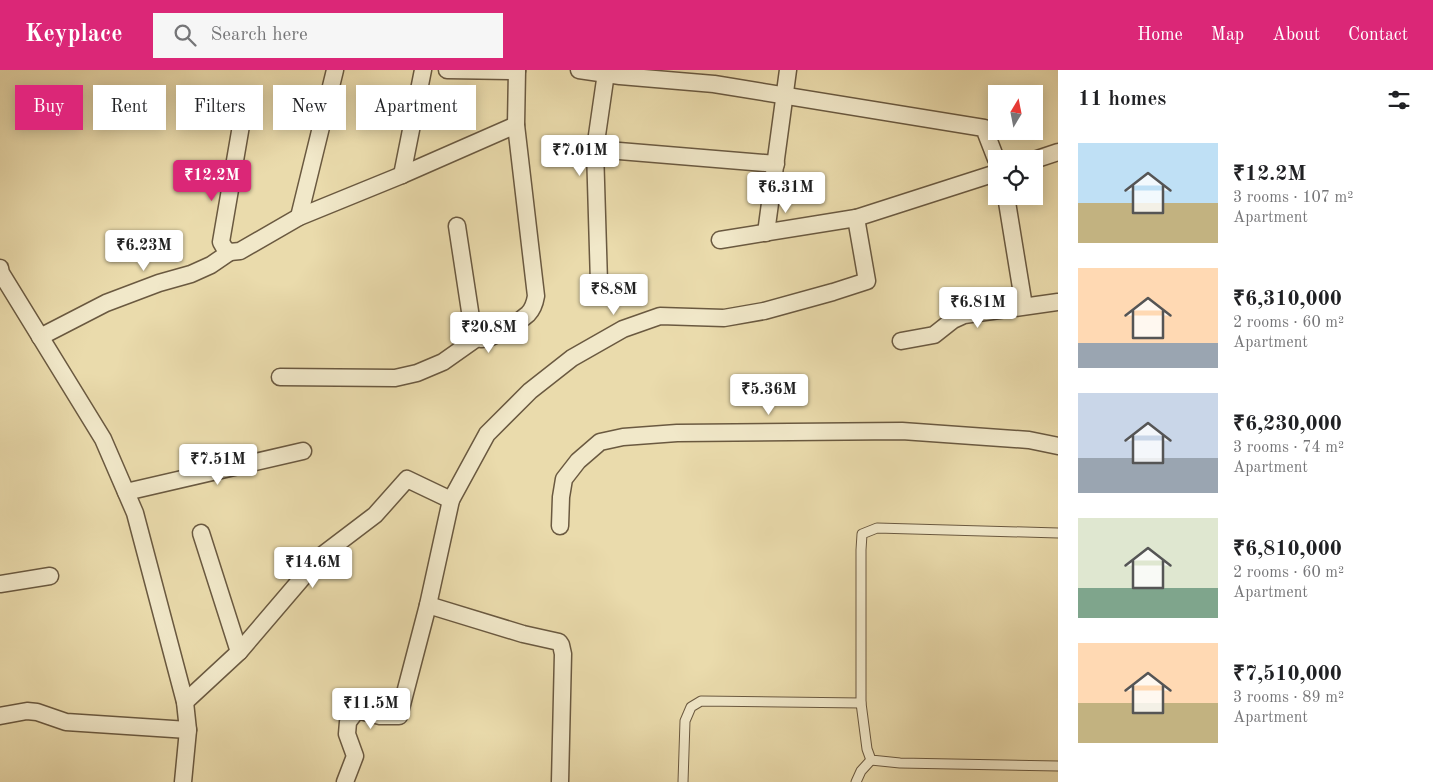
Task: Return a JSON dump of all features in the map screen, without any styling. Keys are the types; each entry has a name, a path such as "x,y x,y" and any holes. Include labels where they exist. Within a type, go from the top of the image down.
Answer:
{"street":[{"path":"299,217 335,70"},
{"path":"402,176 423,70"},
{"path":"447,70 517,70 516,125 536,296 529,313 492,338 482,340 477,338 473,331 456,226"},
{"path":"579,70 620,76 714,84 984,128 993,150"},
{"path":"766,233 788,70"},
{"path":"599,283 594,149 606,73"},
{"path":"40,337 106,303 211,265 230,252 240,250 299,217 402,176 516,125"},
{"path":"230,252 225,249 221,242 240,130"},
{"path":"594,149 776,164"},
{"path":"1043,157 1058,152"},
{"path":"720,240 856,218 988,176"},
{"path":"1007,205 1024,306"},
{"path":"345,782 355,756 348,734 348,722 357,710 393,718 399,716 428,605 450,500 487,434 530,391 572,358 623,329 660,316 724,318 764,311 867,281 856,218"},
{"path":"0,268 1,273 103,439 135,513 186,702 188,730 183,782"},
{"path":"901,341 934,335 953,320 964,316 1058,302"},
{"path":"280,376 395,378 417,373 443,362 477,338"},
{"path":"560,526 564,479 578,461 600,442 623,437 678,433 902,431 1029,440 1058,446"},
{"path":"126,492 303,451"},
{"path":"186,702 239,652 321,556 375,515 407,479 450,500"},
{"path":"201,533 239,652"},
{"path":"0,584 50,576"},
{"path":"428,605 523,634 559,642 562,645 560,782"},
{"path":"0,716 27,711 37,712 66,722 188,730"}],"lane":[{"path":"871,760 867,748 861,703 862,534 877,528 1058,533"},
{"path":"684,782 685,721 691,707 701,701 861,703"},
{"path":"871,760 910,763 1058,766"},
{"path":"856,782 861,771 871,760"}]}
